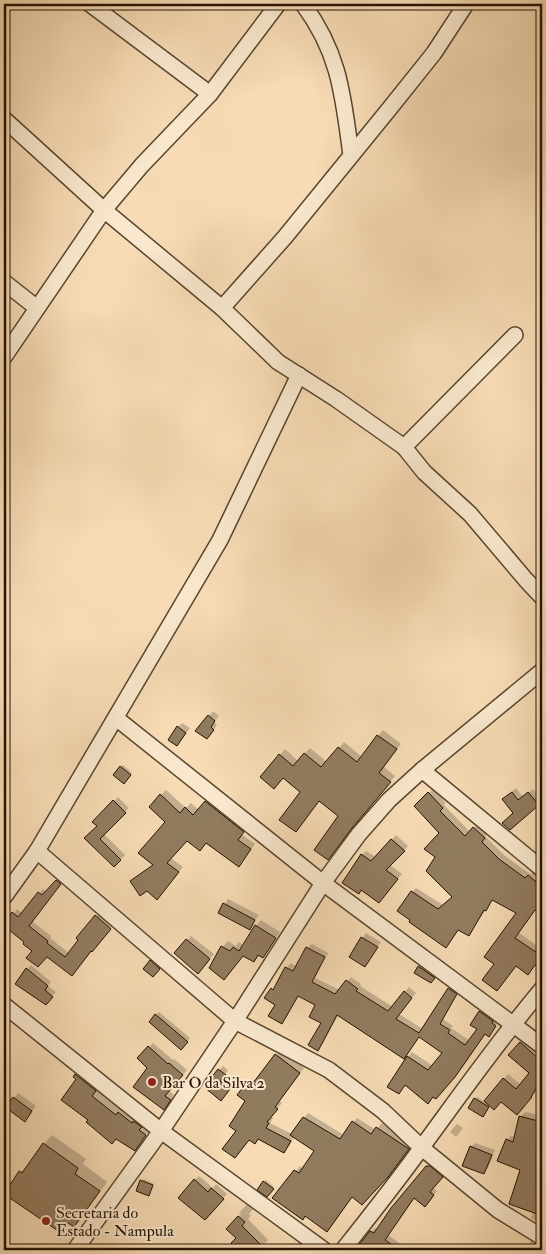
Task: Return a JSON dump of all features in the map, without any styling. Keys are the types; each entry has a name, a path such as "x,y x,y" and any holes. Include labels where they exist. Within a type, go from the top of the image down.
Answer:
{"street":[{"path":"90,4 210,94"},
{"path":"4,357 104,210 142,165 210,94 278,4"},
{"path":"303,4 317,23 329,47 340,80 351,155"},
{"path":"222,308 285,237 434,53 466,4"},
{"path":"4,119 104,210 222,308 278,362 336,399 404,447 424,472 470,514 542,597"},
{"path":"4,282 37,308"},
{"path":"404,447 515,335"},
{"path":"4,897 37,851 220,540 299,375"},
{"path":"75,1250 162,1131 323,883 359,834 389,800 422,770 542,671"},
{"path":"116,718 323,883 542,1046"},
{"path":"422,770 542,869"},
{"path":"37,851 235,1021 329,1070 383,1111 422,1148 498,1210 542,1237"},
{"path":"343,1250 422,1148 512,1024 542,989"},
{"path":"4,1004 162,1131 324,1250"}],"building":[{"path":"208,715 215,721 211,727 214,730 207,739 195,731"},
{"path":"177,726 186,733 177,746 168,740"},
{"path":"377,735 397,749 379,773 391,782 328,860 314,850 338,816 319,801 296,832 279,820 300,792 283,778 274,789 260,777 279,754 293,766 304,753 321,767 338,747 357,762"},
{"path":"120,766 131,775 124,784 113,775"},
{"path":"428,792 443,808 440,811 465,836 473,827 485,838 482,842 499,859 525,878 528,875 542,887 542,915 535,910 515,938 542,956 542,970 535,965 528,975 516,966 497,991 482,980 494,964 484,957 516,913 492,900 469,936 458,930 446,948 409,922 410,920 397,911 411,891 438,909 452,897 426,871 435,857 424,849 439,833 414,806"},
{"path":"512,792 518,800 528,792 539,805 510,830 502,823 513,813 502,799"},
{"path":"160,794 180,813 185,807 193,815 205,801 244,832 238,840 251,849 239,867 206,843 200,851 187,841 167,863 179,872 157,900 147,891 140,896 130,881 153,865 138,853 165,822 149,807"},
{"path":"113,800 126,813 100,839 121,860 114,867 84,838 97,826 92,822"},
{"path":"391,839 405,851 386,870 398,879 379,903 361,890 359,894 342,883 361,854 371,861"},
{"path":"56,880 61,884 29,926 48,941 47,943 65,957 78,940 76,938 95,915 111,929 72,976 47,957 38,967 26,958 32,951 4,926 12,912 18,917 38,892 42,895"},
{"path":"223,903 255,920 250,930 218,913"},
{"path":"255,925 276,938 263,958 258,955 254,962 243,956 224,980 209,968 221,946 230,951 233,947 239,951"},
{"path":"361,937 378,947 365,967 349,957"},
{"path":"186,939 210,959 198,974 174,953"},
{"path":"306,947 325,957 312,982 335,994 346,980 358,989 356,991 388,1011 404,991 412,998 396,1019 419,1033 448,988 457,994 440,1024 450,1030 448,1033 465,1045 477,1029 470,1025 479,1011 493,1021 492,1023 496,1026 489,1037 485,1034 455,1077 436,1099 433,1097 428,1104 405,1085 399,1094 387,1087 407,1056 428,1070 442,1053 419,1037 404,1059 337,1015 318,1051 308,1045 321,1023 309,1017 315,1005 298,996 282,1024 268,1016 275,1005 264,998 271,988 273,990 285,967 293,971"},
{"path":"150,960 160,969 153,977 143,969"},
{"path":"418,966 435,978 431,983 414,973"},
{"path":"26,968 48,986 45,990 53,997 46,1005 15,984"},
{"path":"155,1014 188,1042 181,1050 149,1022"},
{"path":"520,1042 542,1062 538,1073 542,1075 542,1079 532,1097 517,1115 501,1102 494,1110 484,1101 503,1078 516,1089 529,1073 508,1055"},
{"path":"148,1046 183,1075 165,1096 171,1100 164,1110 133,1087 147,1068 137,1058"},
{"path":"275,1054 300,1073 275,1107 278,1109 267,1122 269,1123 266,1128 291,1141 284,1153 258,1139 255,1144 249,1140 235,1158 222,1149 236,1131 229,1126 245,1101 237,1095 246,1083 250,1087"},
{"path":"218,1069 226,1075 220,1081 230,1089 221,1101 204,1087"},
{"path":"75,1074 96,1091 92,1096 116,1115 118,1112 132,1123 133,1121 142,1127 139,1130 146,1135 135,1151 116,1139 112,1144 86,1122 88,1120 61,1100 76,1079 73,1077"},
{"path":"13,1097 32,1111 25,1122 5,1107"},
{"path":"474,1098 489,1107 483,1117 468,1108"},
{"path":"519,1116 542,1122 542,1209 540,1215 509,1204 520,1170 497,1161 506,1139 513,1142"},
{"path":"303,1117 340,1139 352,1121 371,1134 376,1127 409,1149 388,1177 362,1205 352,1197 327,1232 305,1216 303,1220 272,1198 294,1170 299,1173 314,1151 290,1135"},
{"path":"43,1143 78,1168 75,1174 100,1191 74,1227 68,1223 61,1233 4,1194 19,1171 22,1173"},
{"path":"470,1146 492,1155 484,1174 462,1166"},
{"path":"426,1166 430,1166 443,1177 430,1192 434,1195 425,1207 414,1198 385,1240 400,1250 355,1250 370,1231 374,1233 391,1208"},
{"path":"194,1179 208,1192 211,1188 224,1199 205,1220 178,1198"},
{"path":"140,1180 153,1185 149,1196 136,1191"},
{"path":"263,1181 274,1189 267,1197 257,1190"},
{"path":"238,1216 245,1222 242,1226 266,1250 238,1250 231,1243 236,1238 226,1229"}],"place":[{"name":"Bar O da Silva 2","path":"152,1082"},
{"name":"Secretaria do Estado - Nampula","path":"46,1221"}]}
